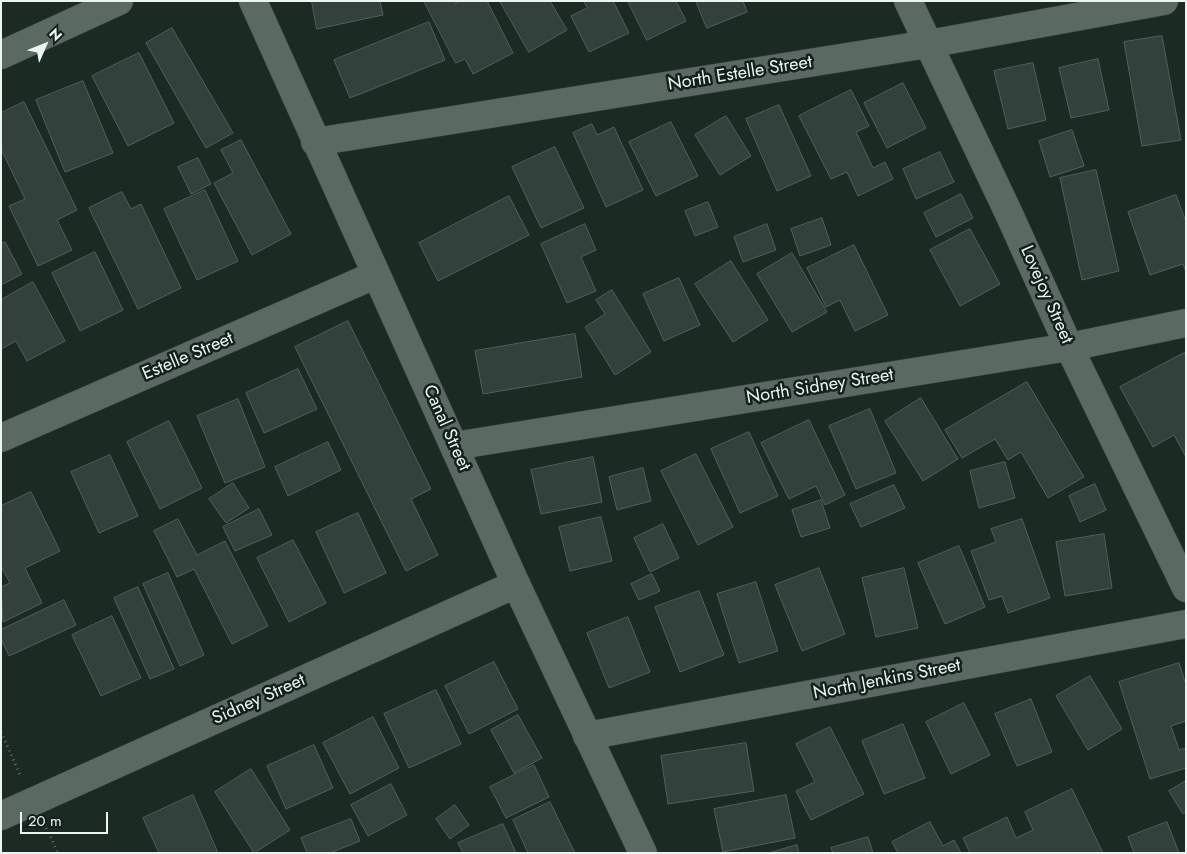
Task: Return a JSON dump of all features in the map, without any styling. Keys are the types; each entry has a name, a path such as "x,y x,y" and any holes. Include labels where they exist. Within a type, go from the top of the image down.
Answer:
{"street":[{"path":"1,56 119,1"},
{"name":"Canal Street","path":"253,1 516,584 643,853"},
{"name":"Lovejoy Street","path":"908,1 1010,216 1069,347 1186,588"},
{"name":"North Estelle Street","path":"315,142 928,44 1164,1"},
{"name":"Estelle Street","path":"1,438 375,274"},
{"name":"North Sidney Street","path":"454,446 1069,347 1186,323"},
{"name":"Sidney Street","path":"1,816 516,584"},
{"name":"North Jenkins Street","path":"587,736 1186,624"}],"building":[{"path":"312,1 380,1 383,15 317,29"},
{"path":"424,1 454,1 455,4 460,1 487,1 513,53 473,74 465,59 456,63"},
{"path":"500,1 550,1 567,30 529,52"},
{"path":"584,1 613,1 629,33 589,52 571,16 587,8"},
{"path":"628,1 676,1 686,21 647,40"},
{"path":"696,1 743,1 747,12 707,28"},
{"path":"429,22 445,60 350,98 334,60"},
{"path":"172,28 233,133 206,148 146,43"},
{"path":"1162,36 1181,140 1142,146 1124,42"},
{"path":"139,53 174,123 128,146 92,76"},
{"path":"1098,59 1109,110 1071,118 1059,68"},
{"path":"1033,63 1046,120 1008,129 994,71"},
{"path":"83,81 113,153 65,172 36,100"},
{"path":"903,83 926,128 887,148 864,103"},
{"path":"851,90 869,126 856,132 873,168 885,162 893,179 858,196 847,172 831,179 799,116"},
{"path":"24,102 77,210 57,220 72,250 38,266 9,206 25,199 1,149 1,113"},
{"path":"779,105 811,176 777,191 746,119"},
{"path":"726,116 751,156 720,175 695,135"},
{"path":"671,122 698,176 656,196 629,142"},
{"path":"592,124 597,135 614,127 643,190 606,207 573,133"},
{"path":"1072,130 1084,166 1050,177 1039,141"},
{"path":"241,140 291,234 252,255 214,183 233,173 221,150"},
{"path":"555,147 584,208 541,228 512,167"},
{"path":"940,152 954,182 916,199 903,169"},
{"path":"198,158 211,184 191,194 178,167"},
{"path":"1096,170 1119,271 1082,280 1060,178"},
{"path":"205,190 238,261 197,280 164,209"},
{"path":"122,192 131,209 141,204 181,288 138,309 89,208"},
{"path":"961,194 973,218 936,237 924,213"},
{"path":"1176,195 1186,222 1186,272 1183,264 1150,275 1128,212"},
{"path":"509,196 529,235 438,281 419,243"},
{"path":"708,202 718,227 695,236 685,211"},
{"path":"822,218 831,245 800,256 791,229"},
{"path":"585,224 596,250 581,257 596,291 567,303 541,244"},
{"path":"767,224 776,250 743,262 734,237"},
{"path":"970,229 1000,284 960,306 930,250"},
{"path":"5,242 22,274 1,285 1,244"},
{"path":"854,245 888,315 855,331 840,300 826,307 807,268"},
{"path":"95,252 123,310 80,331 52,273"},
{"path":"792,253 827,312 792,332 757,274"},
{"path":"731,261 768,320 733,342 695,284"},
{"path":"679,278 700,325 664,341 643,294"},
{"path":"33,282 65,341 27,361 16,341 1,349 1,300"},
{"path":"612,290 651,352 615,375 585,327 605,314 596,300"},
{"path":"348,321 431,489 411,499 438,555 406,571 295,347"},
{"path":"575,334 582,377 483,394 475,351"},
{"path":"1186,352 1186,457 1174,435 1153,447 1120,387"},
{"path":"298,369 317,409 264,433 246,393"},
{"path":"1027,382 1084,477 1048,498 1021,452 1008,460 995,439 962,458 945,430"},
{"path":"921,398 958,459 923,481 885,421"},
{"path":"238,399 265,467 225,483 197,416"},
{"path":"870,409 896,473 856,489 829,426"},
{"path":"809,420 845,495 825,505 816,486 789,499 761,443"},
{"path":"169,421 202,488 160,509 127,442"},
{"path":"749,432 778,496 740,513 711,449"},
{"path":"328,442 341,470 288,496 275,467"},
{"path":"696,454 733,527 698,545 661,471"},
{"path":"110,455 138,516 99,533 71,472"},
{"path":"593,457 602,502 541,514 531,470"},
{"path":"1005,462 1015,498 979,508 970,471"},
{"path":"643,468 651,501 617,510 609,477"},
{"path":"233,483 249,508 226,523 209,499"},
{"path":"1095,484 1106,510 1080,522 1069,496"},
{"path":"894,485 905,508 861,527 850,504"},
{"path":"31,492 60,551 25,568 42,603 3,622 1,587 10,583 1,566 1,506"},
{"path":"821,500 830,528 801,537 792,510"},
{"path":"259,509 272,535 235,551 223,527"},
{"path":"358,513 386,573 344,593 316,532"},
{"path":"601,517 612,561 570,571 559,527"},
{"path":"178,519 197,555 225,541 268,626 232,644 194,569 177,577 154,531"},
{"path":"1022,519 1050,598 1008,613 1002,596 989,600 971,551 996,542 991,529"},
{"path":"663,524 679,558 650,572 634,538"},
{"path":"1104,534 1112,588 1065,596 1056,542"},
{"path":"293,540 326,603 289,622 257,558"},
{"path":"959,546 985,607 945,624 918,563"},
{"path":"819,568 845,634 802,651 775,585"},
{"path":"904,568 918,628 876,637 862,578"},
{"path":"168,573 204,655 180,666 143,584"},
{"path":"652,574 660,591 639,600 631,584"},
{"path":"756,582 778,651 739,663 717,594"},
{"path":"138,587 174,669 150,679 114,598"},
{"path":"699,591 724,655 680,672 655,607"},
{"path":"64,600 76,625 9,656 1,639 1,630"},
{"path":"112,616 141,678 101,696 72,635"},
{"path":"628,617 650,672 609,688 587,633"},
{"path":"494,662 518,709 469,734 445,686"},
{"path":"1179,663 1186,685 1186,721 1171,726 1179,750 1186,748 1186,768 1150,779 1119,682"},
{"path":"1090,676 1122,729 1088,750 1056,696"},
{"path":"436,690 461,744 409,768 384,714"},
{"path":"1031,699 1052,752 1017,766 995,714"},
{"path":"964,703 990,755 951,774 926,722"},
{"path":"518,715 542,758 514,773 491,730"},
{"path":"373,717 399,768 350,794 323,743"},
{"path":"903,724 925,778 884,794 862,741"},
{"path":"830,727 864,794 811,820 796,791 815,782 796,744"},
{"path":"746,743 754,791 668,804 661,756"},
{"path":"314,745 333,788 286,809 267,766"},
{"path":"534,765 549,797 506,818 490,787"},
{"path":"251,769 290,830 254,853 215,792"},
{"path":"1186,781 1186,812 1183,814 1169,791"},
{"path":"391,784 407,815 368,836 351,805"},
{"path":"1072,789 1103,853 970,853 963,838 1007,817 1016,838 1033,830 1025,812"},
{"path":"193,795 218,853 159,853 143,818"},
{"path":"786,795 795,838 723,852 714,809"},
{"path":"550,802 575,853 528,853 513,820"},
{"path":"455,805 469,825 450,839 436,819"},
{"path":"351,819 360,841 330,853 307,853 301,838"},
{"path":"930,822 943,846 954,840 961,853 898,853 892,842"},
{"path":"1167,822 1179,853 1134,853 1128,837"},
{"path":"503,824 516,853 463,853 458,843"},
{"path":"868,837 873,853 833,853 831,848"},
{"path":"797,845 799,853 769,853"}]}
